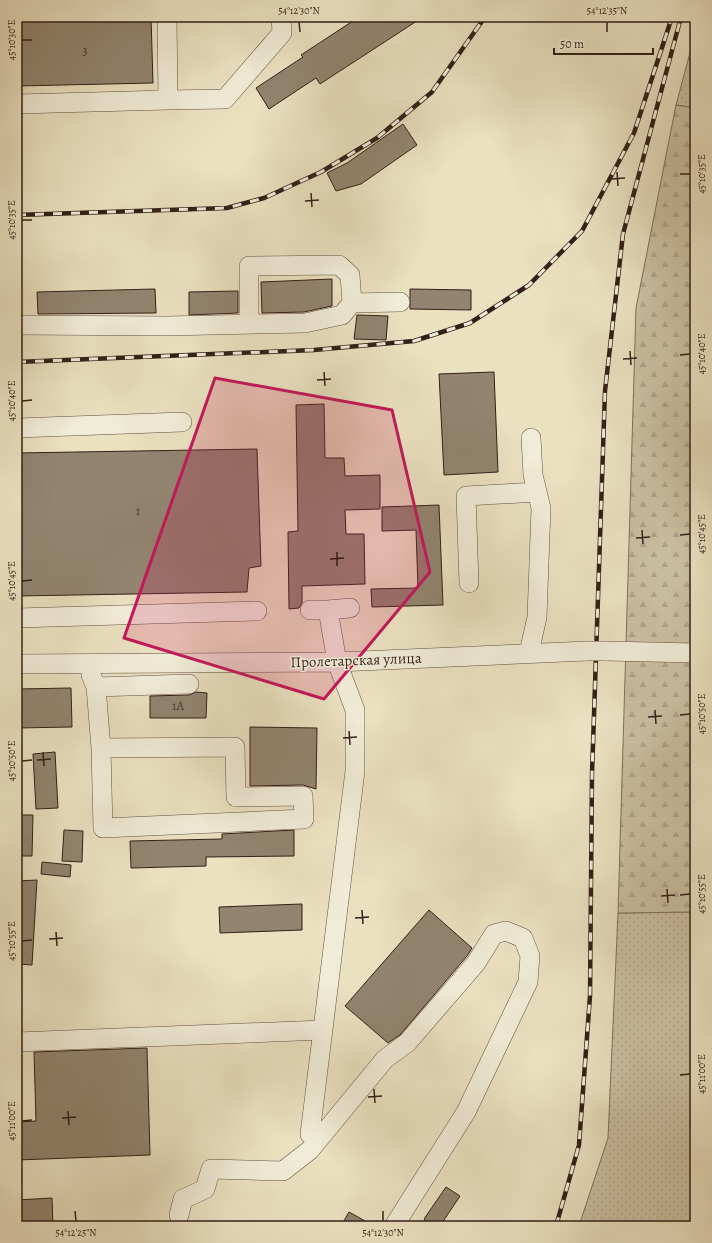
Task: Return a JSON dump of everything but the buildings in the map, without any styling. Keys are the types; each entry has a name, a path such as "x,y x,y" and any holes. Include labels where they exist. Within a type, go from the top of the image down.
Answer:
{"street":[{"path":"167,17 168,100"},
{"path":"17,104 225,98 282,33 281,17"},
{"path":"17,325 249,324 305,323 342,315 352,303 350,275 339,266 248,266 249,324"},
{"path":"352,303 400,302"},
{"path":"17,428 182,422"},
{"path":"529,653 537,617 541,508 533,475 531,438"},
{"path":"469,583 466,496 537,492"},
{"path":"317,1139 310,1134 355,771 355,710 319,610 350,608"},
{"path":"17,618 256,611"},
{"name":"Пролетарская улица","path":"17,664 337,662 596,651 695,653"},
{"path":"85,663 96,687 101,748 103,828 304,819 303,796 236,797 235,747 101,748"},
{"path":"96,687 189,684"},
{"path":"179,1215 183,1199 205,1189 211,1169 283,1171 310,1150 317,1139 385,1059 407,1043 476,963 494,934 506,931 523,938 530,956 528,982 466,1112 394,1226"},
{"path":"17,1042 323,1030"}],"highlighted area":[{"path":"215,378 392,410 430,572 324,699 124,638"}],"green space":[{"path":"695,34 695,108 676,105"},
{"path":"676,105 695,108 695,627 692,663 694,912 618,913 636,308"},
{"path":"695,627 695,1226 579,1226 608,1138 618,913 694,912 692,663"}],"railway":[{"path":"17,215 227,208 264,198 321,172 377,138 432,92 485,17"},
{"path":"17,362 314,350 414,341 470,323 529,285 582,231 634,133 672,17"},
{"path":"556,1226 579,1145 590,996 592,774 605,391 623,234 681,17"}]}
